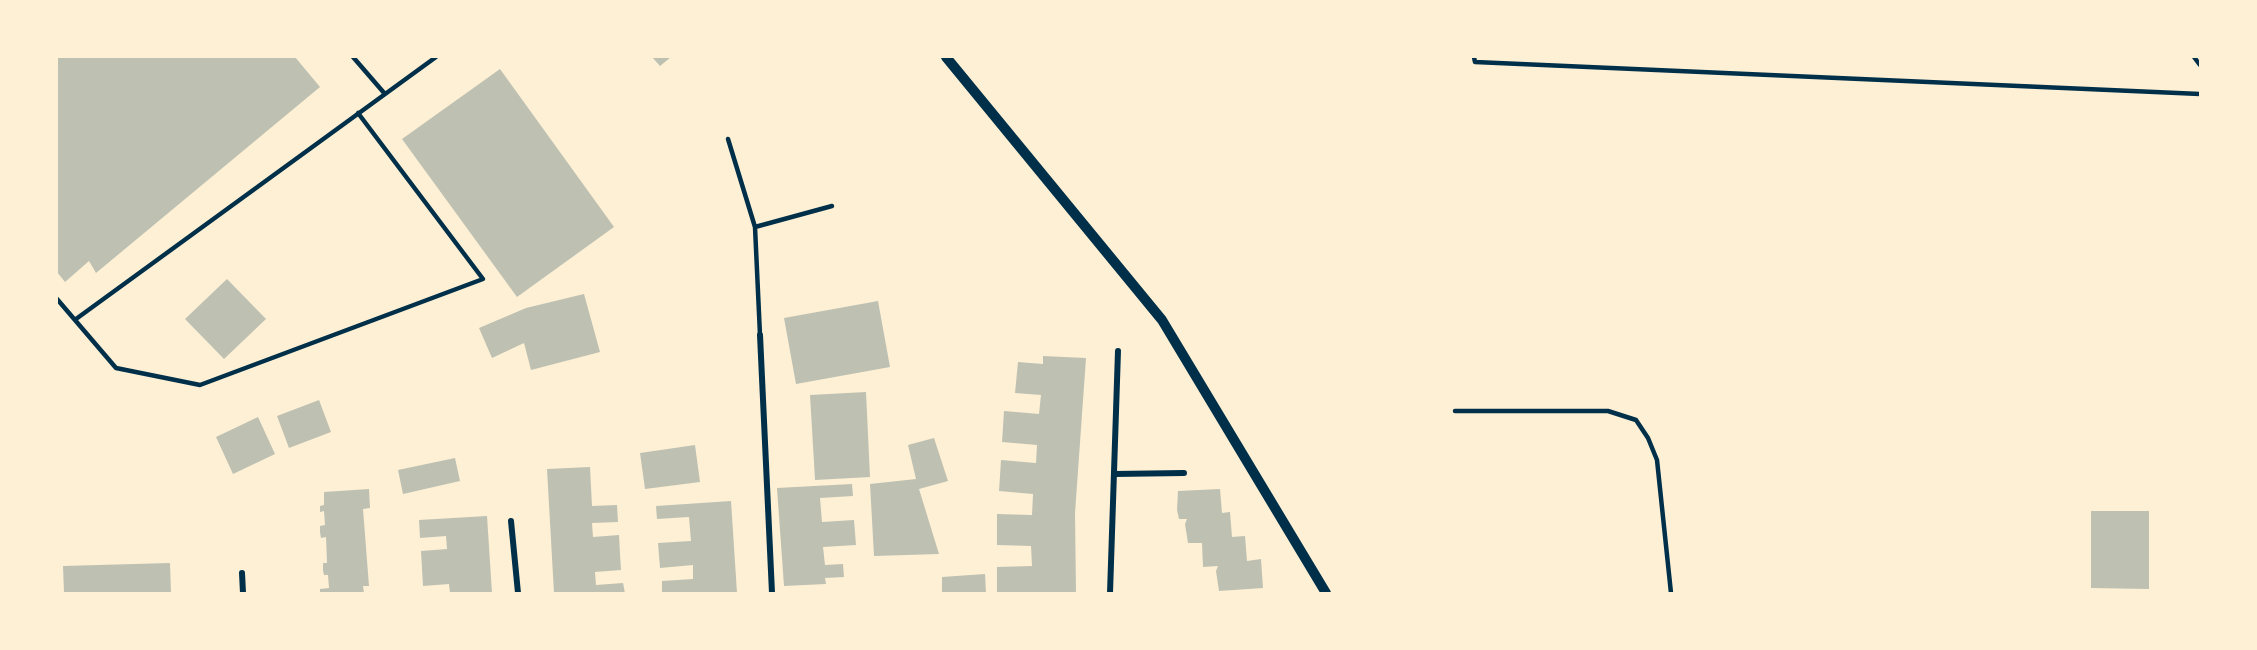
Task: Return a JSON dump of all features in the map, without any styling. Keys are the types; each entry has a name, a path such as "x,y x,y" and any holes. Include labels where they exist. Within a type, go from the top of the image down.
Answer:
{"street":[{"path":"946,57 1162,320 1326,593"},
{"path":"760,335 772,593"},
{"path":"1110,593 1118,351"},
{"path":"1114,474 1184,473"},
{"path":"511,521 518,593"},
{"path":"242,573 243,593"}],"lane":[{"path":"353,57 385,94"},
{"path":"76,319 436,57"},
{"path":"1474,57 1475,62 2200,94"},
{"path":"2194,57 2200,65"},
{"path":"57,298 116,368 200,385 483,279 358,113"},
{"path":"728,139 755,227 760,335"},
{"path":"755,227 832,206"},
{"path":"1455,411 1599,411 1635,420 1648,438 1658,460 1671,593"}],"building":[{"path":"57,57 295,57 320,87 96,273 89,261 65,282 57,272"},
{"path":"652,57 671,57 660,66"},
{"path":"500,69 614,227 517,297 402,139"},
{"path":"227,279 266,319 224,359 185,319"},
{"path":"584,294 600,352 531,370 524,343 492,358 479,328 526,308"},
{"path":"878,301 890,367 796,384 784,318"},
{"path":"1043,356 1086,358 1075,513 1076,593 997,593 997,567 1032,566 1031,546 997,545 997,514 1032,515 1033,494 999,491 1001,460 1036,463 1037,445 1002,442 1004,411 1039,414 1041,395 1015,393 1018,362 1043,364"},
{"path":"866,392 870,477 815,480 810,395"},
{"path":"319,400 331,432 289,448 277,416"},
{"path":"258,417 275,454 233,474 216,437"},
{"path":"934,438 948,481 919,489 939,554 874,556 870,484 916,479 908,445"},
{"path":"695,445 700,482 645,489 640,453"},
{"path":"455,458 460,481 403,494 398,470"},
{"path":"590,467 592,506 617,505 618,522 592,523 593,537 619,535 621,570 595,572 596,585 623,583 625,593 554,593 547,469"},
{"path":"852,484 853,496 820,498 822,522 854,520 856,545 823,547 825,565 843,564 844,577 825,578 826,584 784,586 777,488"},
{"path":"369,489 370,508 363,509 369,586 363,586 364,593 320,593 320,589 329,588 328,575 324,575 323,570 323,563 327,563 326,537 321,538 320,532 320,526 325,525 324,511 320,512 320,506 324,505 324,492"},
{"path":"1220,489 1222,513 1230,512 1232,537 1245,536 1247,561 1261,559 1263,588 1219,591 1216,571 1218,566 1203,567 1202,543 1188,543 1185,524 1187,519 1179,519 1177,510 1178,491"},
{"path":"731,501 737,593 662,593 662,581 693,579 693,565 660,568 658,543 691,541 689,517 657,519 656,506"},
{"path":"2091,511 2149,511 2149,589 2091,588"},
{"path":"487,516 492,593 450,593 449,584 423,586 421,551 447,549 446,536 420,538 419,520"},
{"path":"170,563 171,593 64,593 63,566"},
{"path":"985,574 986,593 942,593 942,577"}]}
